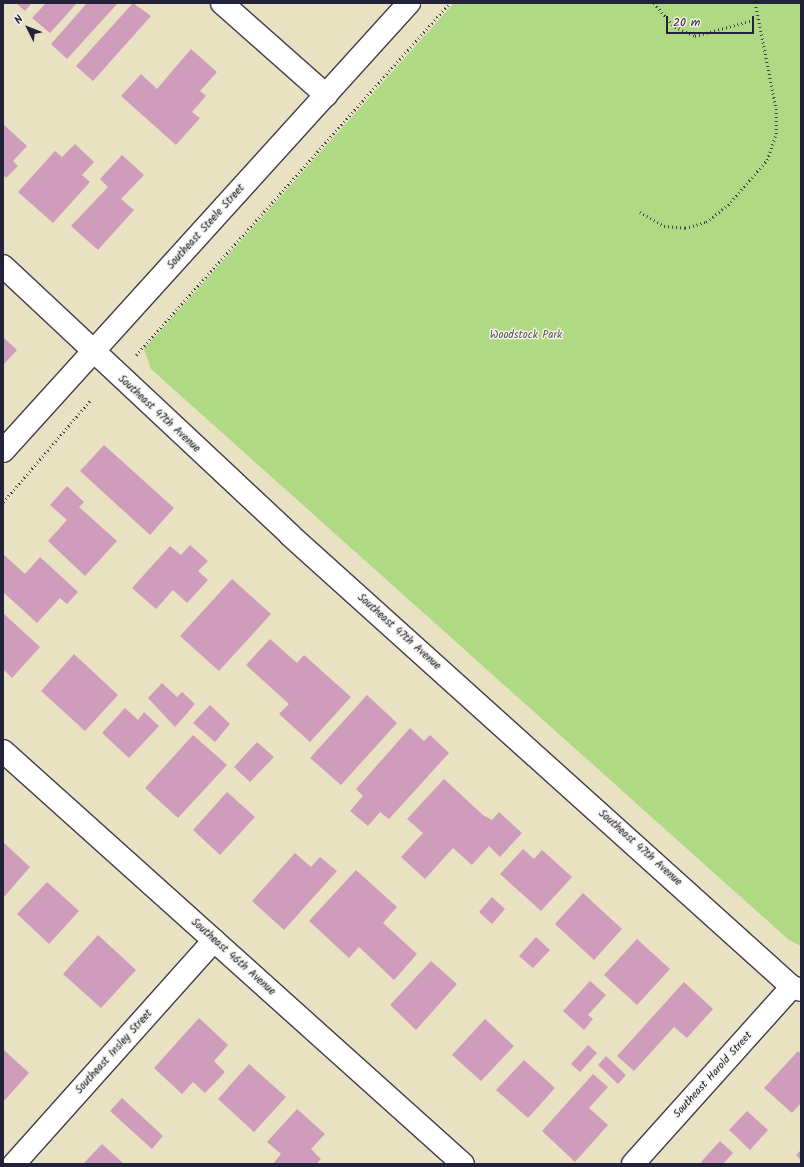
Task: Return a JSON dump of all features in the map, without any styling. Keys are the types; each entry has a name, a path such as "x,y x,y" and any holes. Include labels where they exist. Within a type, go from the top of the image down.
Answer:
{"street":[{"path":"222,3 326,95"},
{"name":"Southeast Steele Street","path":"3,451 409,3"},
{"name":"Southeast 47th Avenue","path":"3,266 92,352 797,989"},
{"name":"Southeast 46th Avenue","path":"3,751 463,1164"},
{"name":"Southeast Insley Street","path":"14,1164 214,940"},
{"name":"Southeast Harold Street","path":"633,1164 797,989"}],"path":[{"path":"132,356 137,355 450,3"},
{"path":"654,3 675,27 695,36 757,19"},
{"path":"640,212 664,226 685,228 706,222 728,205 768,160 776,134 776,110 755,3"},
{"path":"3,502 90,401"}],"green space":[{"name":"Woodstock Park","path":"454,3 801,3 801,946 789,940 151,369 144,349"}],"building":[{"path":"16,3 32,3 25,11"},
{"path":"46,3 77,3 50,33 32,18"},
{"path":"87,3 118,3 67,59 51,44"},
{"path":"133,3 151,16 93,81 76,66"},
{"path":"191,49 217,72 200,91 206,96 192,112 200,118 176,145 121,96 141,74 157,89"},
{"path":"3,124 27,146 13,161 18,166 6,178 3,174"},
{"path":"75,144 94,162 82,175 90,182 53,223 18,192 55,151 62,157"},
{"path":"122,155 144,175 121,199 134,210 98,250 71,226 108,187 100,179"},
{"path":"3,337 17,350 3,365"},
{"path":"104,445 174,508 150,535 80,471"},
{"path":"67,486 84,502 79,507 117,541 85,576 48,541 67,520 50,505"},
{"path":"190,545 208,561 198,571 208,580 187,603 173,590 156,609 132,588 170,546 181,555"},
{"path":"3,554 25,574 40,557 78,592 67,604 60,598 37,623 3,592"},
{"path":"232,579 271,614 219,671 180,636"},
{"path":"3,613 40,647 12,678 3,669"},
{"path":"270,639 297,663 304,655 351,697 310,742 279,714 289,704 246,665"},
{"path":"74,654 118,695 85,731 41,691"},
{"path":"162,683 177,697 182,692 195,704 175,727 148,698"},
{"path":"367,695 397,723 341,785 310,758"},
{"path":"210,705 230,724 215,742 193,723"},
{"path":"125,708 138,720 144,712 159,726 129,758 102,733"},
{"path":"410,728 424,741 430,735 449,753 389,819 380,812 368,826 350,811 363,796 356,789"},
{"path":"193,735 227,765 178,818 145,788"},
{"path":"257,742 274,757 250,782 234,767"},
{"path":"444,779 483,815 492,820 499,812 522,833 500,857 489,846 472,865 453,848 425,879 401,857 423,833 407,819"},
{"path":"227,792 255,817 220,855 193,830"},
{"path":"3,842 30,867 3,898"},
{"path":"523,849 534,859 542,850 572,877 541,911 500,874"},
{"path":"295,853 311,867 320,857 337,871 284,930 252,901"},
{"path":"356,870 397,907 383,923 417,954 394,980 359,947 349,958 309,921"},
{"path":"47,882 79,911 49,944 17,914"},
{"path":"583,893 622,929 594,960 555,924"},
{"path":"492,897 505,909 492,924 479,912"},
{"path":"98,935 136,970 101,1008 63,974"},
{"path":"536,937 550,950 533,968 519,956"},
{"path":"637,939 670,969 637,1005 604,975"},
{"path":"431,961 457,984 416,1030 390,1005"},
{"path":"590,981 606,995 588,1015 593,1019 584,1030 563,1011"},
{"path":"684,982 713,1009 687,1038 674,1027 634,1071 617,1056"},
{"path":"199,1018 228,1045 214,1061 225,1072 205,1093 193,1082 182,1094 154,1068"},
{"path":"485,1019 514,1046 481,1081 452,1055"},
{"path":"588,1045 597,1053 580,1072 571,1064"},
{"path":"3,1049 29,1073 3,1102"},
{"path":"798,1051 801,1054 801,1103 792,1113 764,1088"},
{"path":"606,1056 626,1075 618,1084 598,1065"},
{"path":"524,1060 555,1088 528,1118 496,1090"},
{"path":"249,1064 286,1097 254,1132 218,1099"},
{"path":"593,1074 608,1087 589,1108 608,1125 575,1162 542,1131"},
{"path":"122,1098 163,1136 152,1149 110,1111"},
{"path":"297,1109 325,1134 311,1149 321,1159 316,1164 273,1164 281,1154 267,1142"},
{"path":"747,1111 768,1130 750,1150 729,1130"},
{"path":"720,1141 733,1153 723,1164 703,1164 701,1162"},
{"path":"102,1144 124,1164 83,1164"},
{"path":"801,1150 801,1160 796,1155"}]}
